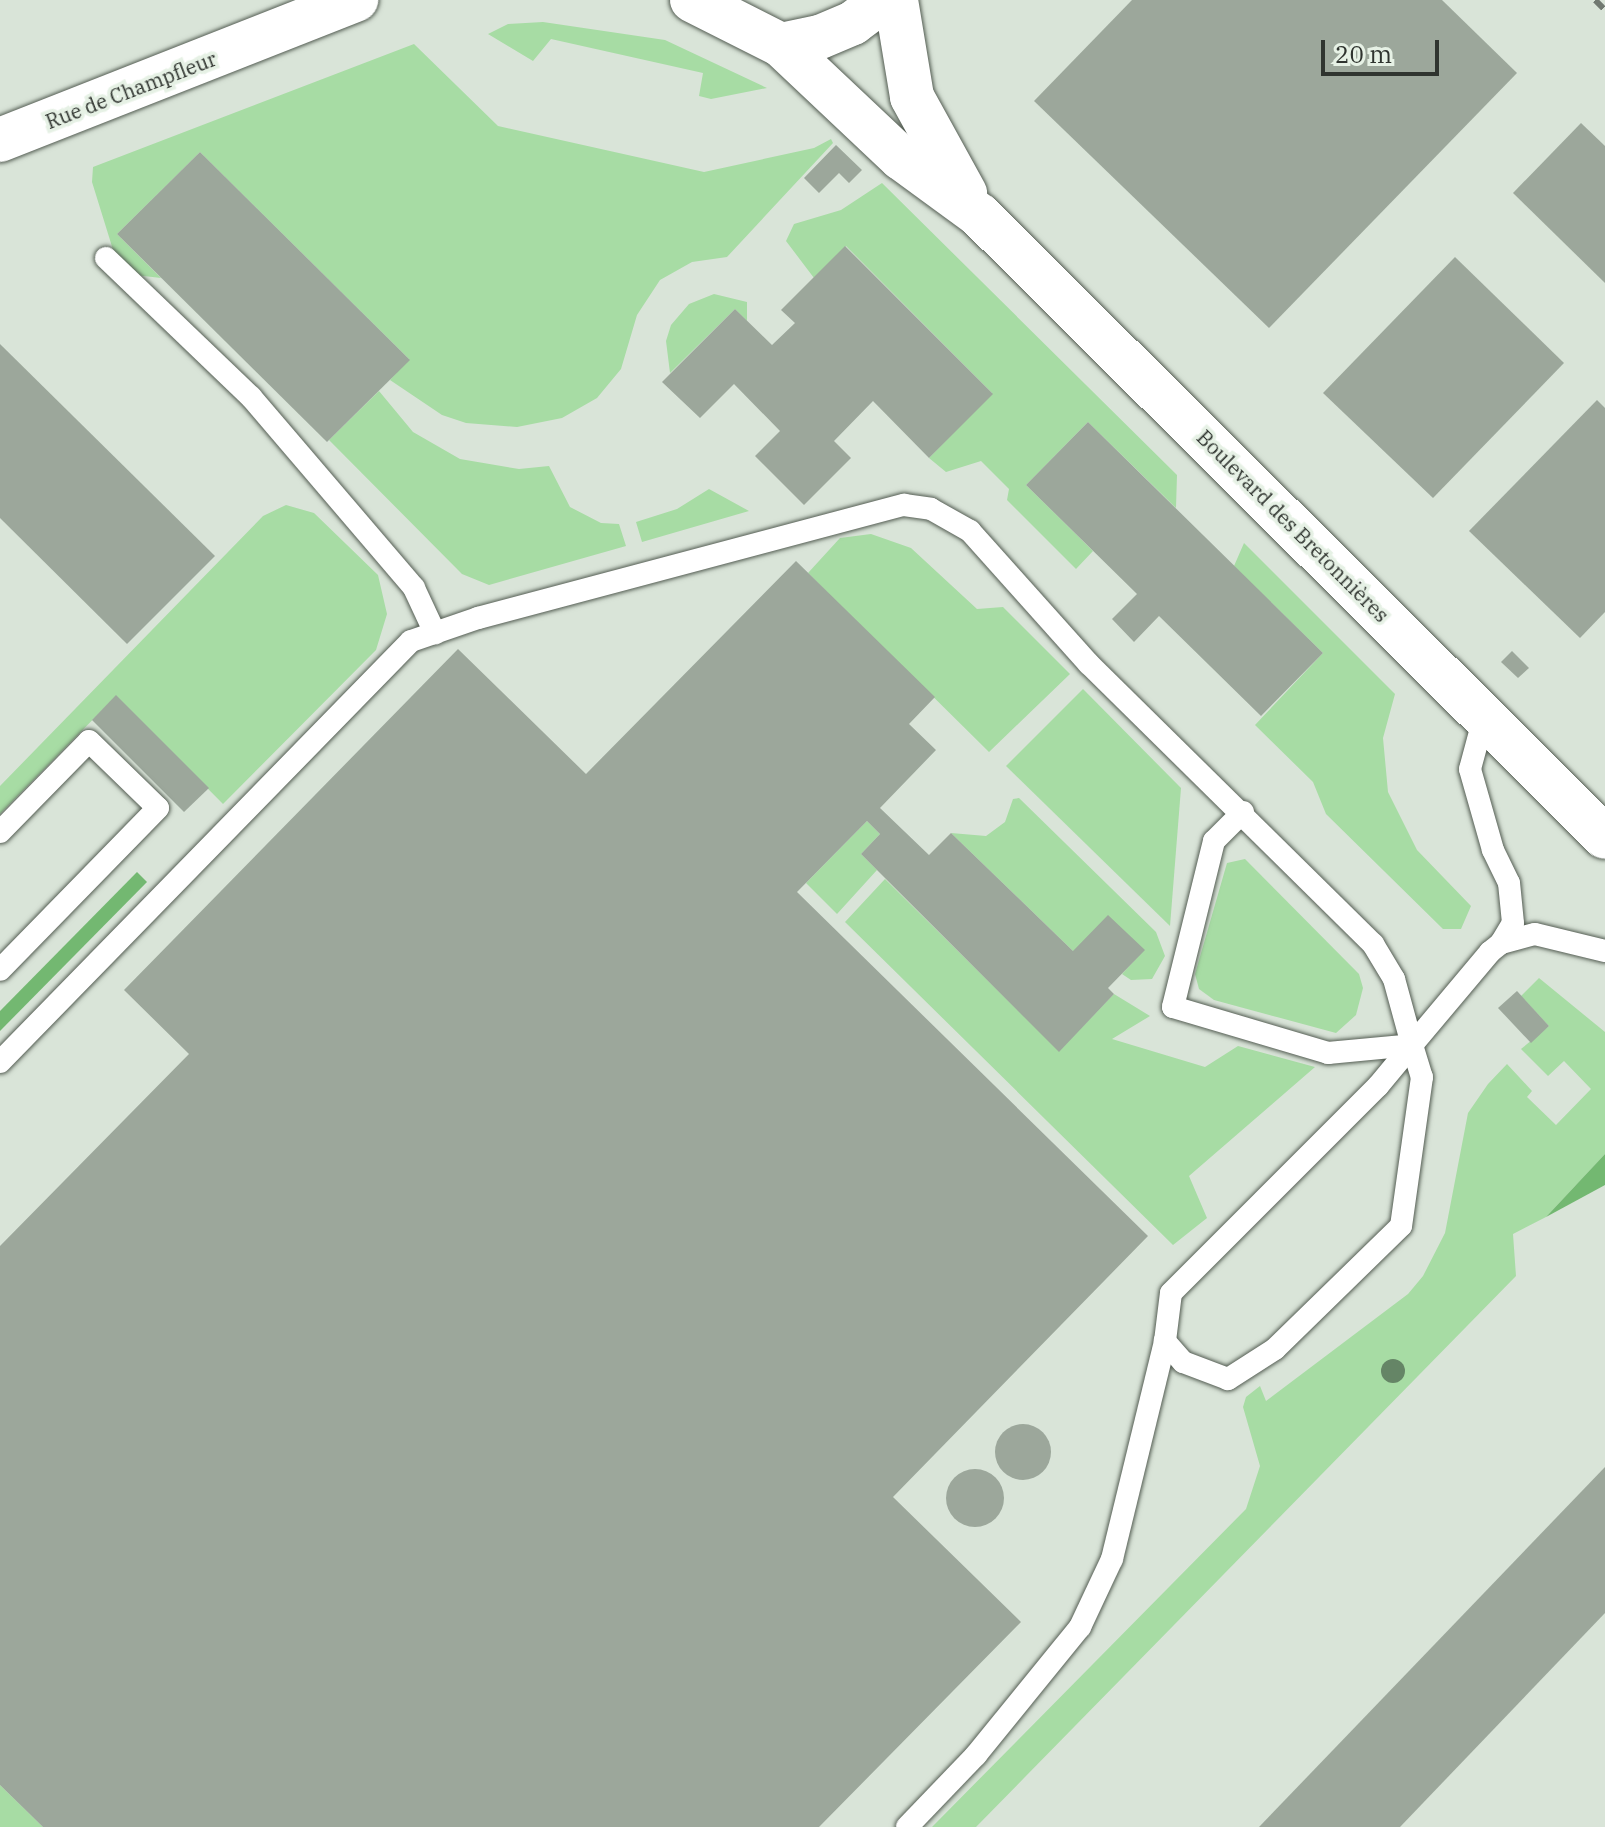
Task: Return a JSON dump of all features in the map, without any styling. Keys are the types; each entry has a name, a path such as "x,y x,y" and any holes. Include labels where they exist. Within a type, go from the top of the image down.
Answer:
{"street":[{"name":"Rue de Champfleur","path":"263,40 302,0"},
{"name":"Rue de Champfleur","path":"0,140 263,40 356,0"},
{"name":"Boulevard des Bretonnières","path":"692,0 781,45 901,158 979,215 1605,837"},
{"path":"781,45 842,28 883,0"},
{"name":"Boulevard des Bretonnières","path":"896,0 912,97 925,129 979,215"}],"lane":[{"path":"106,258 251,397 414,588 435,633"},
{"path":"0,1062 411,641 904,505 931,509 970,531 1089,664 1243,812 1373,944 1394,979 1422,1077 1401,1226 1275,1349 1228,1379 1183,1362 1165,1341"},
{"path":"907,1827 976,1755 1080,1627 1112,1559 1165,1341 1171,1293 1378,1086 1501,943 1513,923 1509,883 1493,850 1470,769 1484,717"},
{"path":"0,832 89,741 158,808 0,970"},
{"path":"1243,812 1214,841 1173,1007 1328,1053 1412,1045"},
{"path":"1501,943 1535,934 1605,951"}],"green space":[{"path":"543,22 665,40 767,88 711,99 699,96 703,73 551,39 533,61 488,34 508,24"},
{"path":"414,44 498,126 704,172 814,148 831,139 833,143 727,257 692,262 660,280 637,315 621,369 597,398 562,418 517,427 466,423 442,415 390,380 409,359 200,152 117,234 161,278 135,275 114,253 92,182 93,167"},
{"path":"882,183 1177,475 1176,508 1088,422 1026,485 1093,551 1076,569 1007,500 1009,489 981,461 946,472 929,458 992,393 846,246 814,278 786,241 794,224 841,210"},
{"path":"714,294 747,302 747,321 735,309 670,373 666,341 671,325 689,304"},
{"path":"379,391 413,432 460,459 519,469 549,466 570,507 601,523 619,524 626,546 489,585 462,574 329,440"},
{"path":"709,489 749,511 642,542 636,522 677,509"},
{"path":"286,505 314,513 378,575 387,614 376,650 223,804 116,696 0,814 0,786 263,516"},
{"path":"871,534 911,548 977,609 1003,607 1070,674 989,752 808,573 840,538"},
{"path":"1244,543 1395,694 1383,738 1388,792 1417,850 1471,906 1461,929 1443,929 1326,814 1313,782 1255,725 1323,653 1234,566"},
{"path":"1083,689 1181,788 1170,926 1006,766"},
{"path":"1019,798 1156,932 1165,956 1152,979 1131,980 1122,974 1144,950 1073,951 951,833 986,836 1005,822 1013,799"},
{"path":"867,821 880,834 861,854 877,870 837,914 806,883"},
{"path":"1245,859 1359,974 1363,988 1356,1015 1336,1033 1214,1000 1199,989 1195,974 1227,863"},
{"path":"137,872 147,882 0,1031 0,1011"},
{"path":"885,879 1059,1051 1114,994 1150,1016 1112,1039 1205,1067 1238,1046 1315,1067 1189,1176 1207,1218 1173,1245 845,922"},
{"path":"1539,978 1605,1032 1605,1154 1546,1217 1513,1234 1516,1276 976,1827 932,1827 1246,1509 1260,1466 1243,1407 1246,1397 1260,1386 1266,1401 1408,1294 1423,1276 1445,1233 1468,1113 1488,1084 1507,1064 1532,1091 1527,1097 1556,1125 1591,1089 1564,1061 1548,1076 1521,1049 1549,1026 1521,996"},
{"path":"1605,1154 1605,1185 1546,1217"},
{"path":"0,1785 43,1827 0,1827"}],"building":[{"path":"1132,0 1442,0 1517,73 1269,328 1034,101"},
{"path":"1581,123 1605,146 1605,283 1513,193"},
{"path":"836,145 862,170 849,183 839,173 819,193 804,178"},
{"path":"200,152 410,360 327,442 117,234"},
{"path":"845,246 993,394 929,458 873,401 834,441 851,458 804,505 755,456 780,431 734,384 700,418 662,382 735,309 772,345 795,323 781,310"},
{"path":"1455,257 1564,363 1433,498 1323,393"},
{"path":"0,344 215,556 127,644 0,518"},
{"path":"1597,400 1605,408 1605,612 1580,638 1469,531"},
{"path":"1088,422 1323,653 1261,716 1159,616 1134,642 1112,619 1137,594 1026,485"},
{"path":"796,561 935,697 909,724 936,750 880,808 929,855 951,833 1073,951 1108,915 1145,950 1108,988 1114,994 1059,1052 861,854 880,834 867,821 797,892 1148,1236 893,1497 1021,1622 819,1827 43,1827 0,1785 0,1246 189,1054 124,990 458,649 586,774"},
{"path":"1512,651 1529,668 1518,678 1501,662"},
{"path":"116,695 209,788 184,812 92,720"},
{"path":"1517,991 1549,1026 1531,1043 1498,1008"},
{"path":"1023,1424 1043,1432 1051,1452 1043,1472 1023,1480 1003,1472 995,1452 1003,1432"},
{"path":"1605,1467 1605,1613 1400,1827 1259,1827"},
{"path":"975,1469 996,1477 1004,1498 996,1519 975,1527 954,1519 946,1498 954,1477"}],"railway":[{"path":"1595,0 1605,10"}]}
